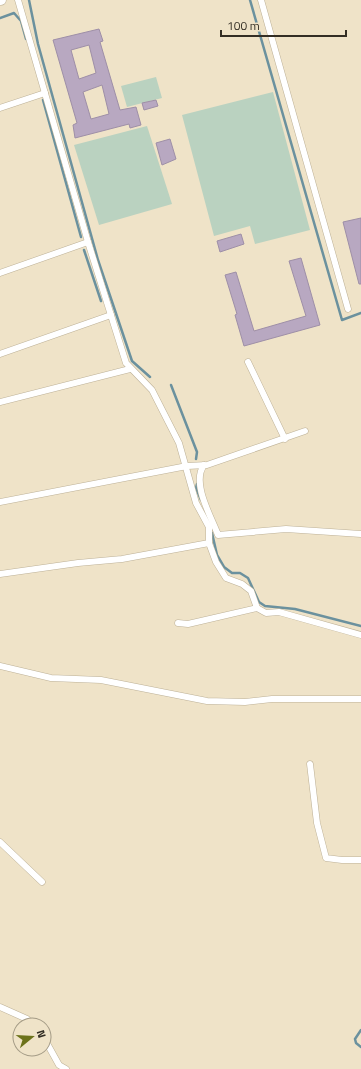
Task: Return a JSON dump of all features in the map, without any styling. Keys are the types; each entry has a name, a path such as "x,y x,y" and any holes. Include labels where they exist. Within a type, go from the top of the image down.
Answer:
{"street":[{"path":"18,0 88,242 124,357 130,369 138,377 143,379 152,390 179,443 187,466 196,503 209,527 208,543 216,562 226,578 242,584 251,591 256,608"},
{"path":"261,0 348,309"},
{"path":"0,108 45,93"},
{"path":"0,273 88,242"},
{"path":"0,354 111,315"},
{"path":"248,362 285,438"},
{"path":"0,402 130,369"},
{"path":"0,502 187,466 204,465 305,431"},
{"path":"204,465 201,469 199,488 218,535 286,529 361,534"},
{"path":"0,574 78,563 122,559 208,543"},
{"path":"178,623 188,624 256,608 266,613 279,612 361,634"},
{"path":"0,666 50,678 101,680 207,701 245,702 272,699 361,699"},
{"path":"310,764 317,823 326,858 361,860"},
{"path":"0,842 42,882"},
{"path":"0,1008 22,1017"},
{"path":"52,1052 59,1065 66,1069"}],"green space":[{"path":"156,77 162,98 127,107 121,86"},
{"path":"273,92 310,230 255,244 250,226 214,236 182,115"},
{"path":"147,126 172,204 99,225 74,145"}],"building":[{"path":"99,29 103,41 100,42 120,110 136,107 141,125 130,128 129,124 75,138 73,125 77,123 53,40","holes":["89,45 96,73 79,79 71,50","102,85 109,114 91,119 83,92"]},
{"path":"156,100 158,106 144,110 142,103"},
{"path":"170,139 176,159 162,165 156,143"},
{"path":"361,218 361,284 359,284 343,222"},
{"path":"241,234 244,244 220,252 217,241"},
{"path":"301,258 320,325 244,346 235,315 237,314 225,275 236,272 254,331 306,316 289,261"}],"waterway":[{"path":"29,0 38,44 98,260 132,361 150,377"},
{"path":"250,0 342,320 361,313"},
{"path":"0,18 14,13 21,21 26,39"},
{"path":"43,100 81,237"},
{"path":"84,250 101,301"},
{"path":"171,385 197,452 196,459"},
{"path":"197,484 196,488 201,500"},
{"path":"212,533 217,555 224,567 232,573 240,573 248,578 259,602 265,606 295,609 361,626"},
{"path":"361,1030 355,1039 356,1043 361,1047"}]}
